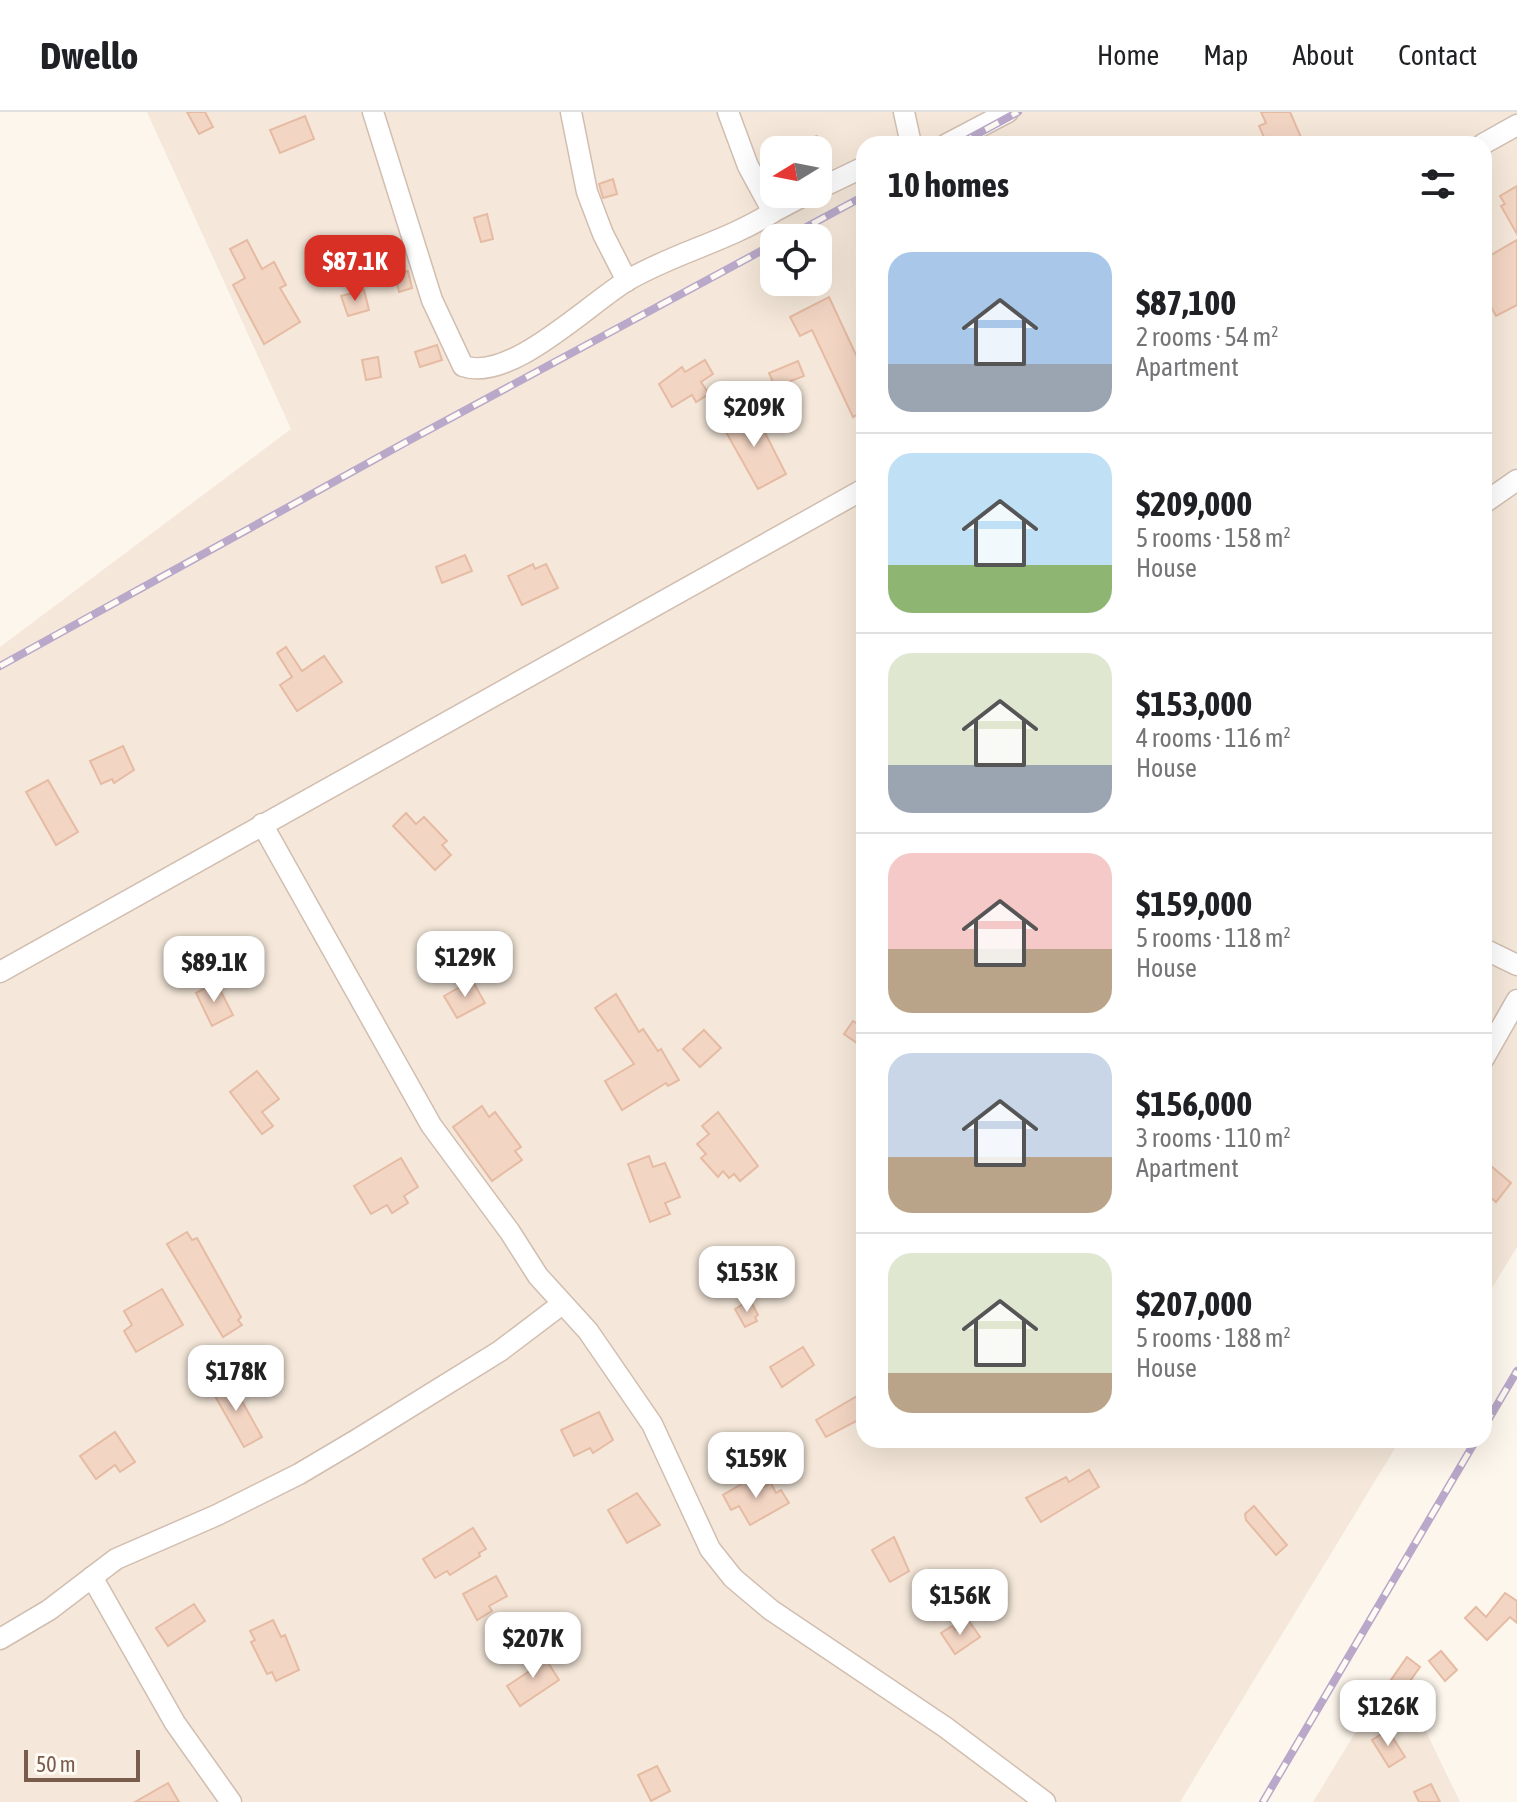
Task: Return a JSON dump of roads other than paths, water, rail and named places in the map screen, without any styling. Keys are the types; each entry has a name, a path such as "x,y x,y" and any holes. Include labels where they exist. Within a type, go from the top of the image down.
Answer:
{"street":[{"path":"373,112 432,300 463,366 486,368 508,363 627,281 752,225 781,208"},
{"path":"571,112 587,192 603,234 627,281"},
{"path":"728,112 748,166 773,212"},
{"path":"904,112 909,136"},
{"path":"962,136 1008,112"},
{"path":"1492,139 1517,125"},
{"path":"832,182 856,171"},
{"path":"1492,497 1517,480"},
{"path":"0,972 856,493"},
{"path":"262,824 431,1125 510,1232 538,1276 588,1331 652,1424 710,1549 733,1578 771,1610 945,1727 1045,1802"},
{"path":"1492,953 1517,965"},
{"path":"1492,1044 1517,1000"},
{"path":"0,1639 49,1610 116,1559 299,1474 500,1351 562,1304"},
{"path":"92,1577 175,1723 231,1802"}],"railway":[{"path":"974,136 1018,112"},
{"path":"812,224 856,200"},
{"path":"0,666 760,252"},
{"path":"1492,1413 1517,1371"},
{"path":"1263,1802 1471,1448"}]}
